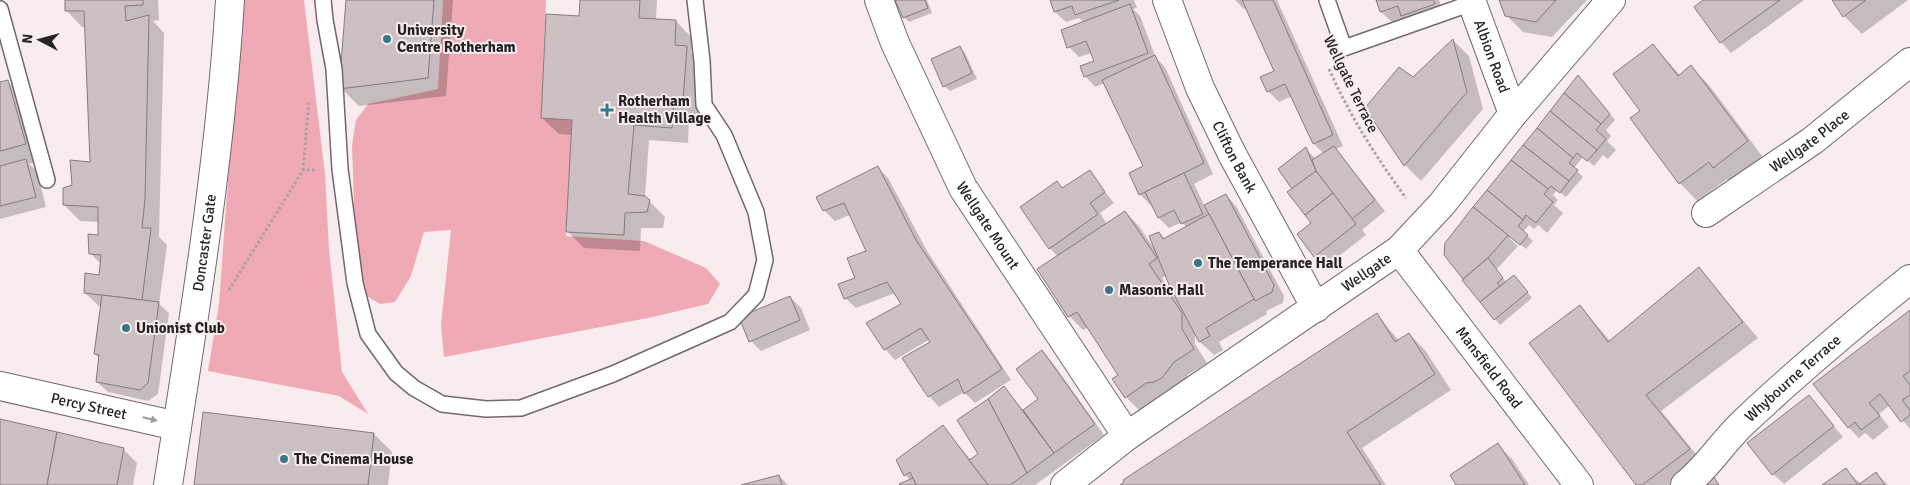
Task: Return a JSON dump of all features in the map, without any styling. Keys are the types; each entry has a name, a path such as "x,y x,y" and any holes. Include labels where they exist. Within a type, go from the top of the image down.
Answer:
{"street":[{"name":"Doncaster Gate","path":"168,485 196,302 227,52 230,0"},
{"name":"Wellgate Mount","path":"879,0 895,43 963,188 1126,436"},
{"name":"Clifton Bank","path":"1167,0 1200,88 1232,154 1316,308"},
{"name":"Wellgate","path":"1065,485 1126,436 1399,250 1424,223 1611,0"},
{"name":"Albion Road","path":"1471,1 1514,114"},
{"name":"Wellgate Place","path":"1706,213 1812,141 1910,62"},
{"name":"Mansfield Road","path":"1399,250 1579,485"},
{"name":"Whybourne Terrace","path":"1685,485 1698,475 1738,428 1785,383 1910,279"},
{"name":"Percy Street","path":"0,386 177,426"}],"lane":[{"path":"323,0 334,68 340,169 355,283 368,334 396,373 414,388 442,404 486,408 521,408 613,374 730,322 756,295 765,260 756,212 724,135 704,105 702,61 695,0"},
{"path":"1328,0 1344,48 1471,1"},
{"path":"0,9 47,180"}],"path":[{"name":"Wellgate Terrace","path":"1326,62 1346,106 1367,143 1424,223"},
{"path":"196,302 212,301 232,288 303,170 340,169"}],"shaded area":[{"path":"241,0 304,0 325,174 329,250 342,372 368,414 339,396 208,371 219,304"},
{"path":"443,0 546,0 541,118 572,120 566,236 644,241 706,268 720,284 708,304 648,318 444,357 441,325 451,230 424,232 411,276 395,302 380,304 357,290 352,145 356,120 368,104 438,89"}],"building":[{"path":"65,0 143,0 143,5 125,6 126,21 149,15 145,199 142,228 151,228 142,300 84,293 85,273 99,275 101,255 89,254 88,234 98,235 98,207 63,205 63,188 72,185 70,160 90,162 84,11 65,11"},
{"name":"University Centre Rotherham","path":"346,0 434,0 428,78 339,89"},
{"name":"Rotherham Health Village","path":"580,0 640,0 639,18 676,20 675,45 687,46 683,102 674,101 672,128 634,125 628,194 645,196 650,200 647,212 625,213 624,235 566,232 572,120 541,118 546,14 579,16"},
{"path":"895,0 925,0 928,8 903,18"},
{"path":"1050,0 1119,0 1075,15 1072,6 1054,12"},
{"path":"1242,0 1273,0 1333,135 1313,144 1285,84 1267,92 1260,77 1274,71"},
{"path":"1376,0 1433,0 1435,4 1401,16 1398,6 1380,12"},
{"path":"1499,0 1556,0 1536,22 1505,16"},
{"path":"1703,0 1780,0 1720,43 1694,7"},
{"path":"1832,0 1866,0 1843,17"},
{"path":"1130,4 1148,53 1084,77 1080,66 1094,61 1086,41 1067,48 1061,30"},
{"path":"1453,39 1467,92 1404,166 1365,108 1399,67 1413,77"},
{"path":"1653,44 1678,76 1691,65 1748,141 1713,168 1709,162 1679,184 1630,118 1640,111 1613,74"},
{"path":"960,46 972,73 943,87 931,59"},
{"path":"1155,55 1204,163 1139,195 1129,173 1143,166 1102,80"},
{"path":"1578,75 1610,114 1601,124 1564,93"},
{"path":"8,80 26,144 0,151 0,82"},
{"path":"1564,93 1601,124 1596,130 1606,139 1597,150 1550,111"},
{"path":"1550,111 1597,150 1587,161 1577,153 1573,158 1537,128"},
{"path":"1537,128 1573,158 1569,163 1578,170 1569,181 1523,145"},
{"path":"1523,145 1569,181 1560,193 1551,186 1548,189 1511,160"},
{"path":"1334,146 1375,200 1352,219 1316,171 1312,160"},
{"path":"1306,147 1316,171 1292,189 1278,169"},
{"path":"26,159 36,197 0,206 0,166"},
{"path":"1511,160 1548,189 1544,194 1553,202 1536,223 1526,215 1523,220 1487,190"},
{"path":"878,166 916,240 1002,369 964,394 958,379 928,397 902,358 930,342 921,328 884,350 866,323 901,304 887,282 844,299 838,284 855,278 847,258 866,251 844,203 823,211 816,197"},
{"path":"1090,170 1105,192 1090,203 1098,214 1049,249 1020,207 1057,181 1062,188"},
{"path":"1316,171 1333,193 1305,215 1287,192"},
{"path":"1184,173 1203,214 1181,224 1174,210 1158,218 1145,192"},
{"path":"1487,190 1523,220 1518,226 1528,235 1520,245 1473,207"},
{"path":"1333,193 1356,224 1314,257 1297,234 1311,223 1305,215"},
{"path":"1226,194 1274,285 1272,292 1255,301 1204,205"},
{"path":"1473,207 1508,235 1488,258 1463,279 1444,255 1445,243"},
{"name":"Masonic Hall","path":"1125,211 1157,258 1149,264 1182,313 1182,329 1194,349 1174,362 1162,378 1146,383 1125,398 1112,379 1118,375 1077,312 1068,317 1037,269"},
{"name":"The Temperance Hall","path":"1209,214 1254,299 1206,328 1210,336 1199,342 1170,287 1149,236 1159,232 1163,239"},
{"path":"1488,258 1503,278 1497,283 1500,286 1480,302 1462,280"},
{"path":"1699,267 1743,322 1646,395 1690,449 1642,485 1636,485 1529,343 1580,305 1608,342"},
{"path":"1514,275 1528,292 1494,320 1480,302"},
{"name":"Unionist Club","path":"102,295 159,302 148,383 140,390 96,382 99,355 94,354"},
{"path":"790,296 800,320 749,342 739,317"},
{"path":"1910,310 1910,371 1903,376 1910,385 1910,395 1902,400 1910,410 1910,415 1901,422 1880,394 1869,403 1880,416 1861,430 1855,422 1848,428 1813,384"},
{"path":"1377,313 1395,342 1409,333 1435,374 1347,432 1381,485 1120,485 1124,482 1123,480"},
{"path":"1042,350 1095,424 1054,453 1023,410 1038,399 1016,369"},
{"path":"1004,386 1054,453 1027,473 988,399"},
{"path":"1809,395 1834,426 1772,475 1747,443"},
{"path":"988,399 1027,473 1010,485 988,485 969,460 978,454 957,420"},
{"name":"The Cinema House","path":"203,412 374,433 368,485 194,485"},
{"path":"0,419 57,432 47,485 0,485"},
{"path":"943,425 988,485 916,485 910,472 904,476 896,460"},
{"path":"57,432 124,448 117,485 47,485"},
{"path":"1498,443 1525,485 1456,485 1450,475"},
{"path":"1846,468 1858,485 1822,485"},
{"path":"1876,472 1885,485 1858,485"},
{"path":"1712,474 1719,485 1697,485"},
{"path":"779,475 782,485 741,485"},
{"path":"913,478 916,485 899,484"}],"place":[{"name":"University Centre Rotherham","path":"387,39"},
{"name":"Rotherham Health Village","path":"607,110"},
{"name":"The Temperance Hall","path":"1198,263"},
{"name":"Masonic Hall","path":"1109,290"},
{"name":"Unionist Club","path":"126,328"},
{"name":"The Cinema House","path":"284,459"}]}
